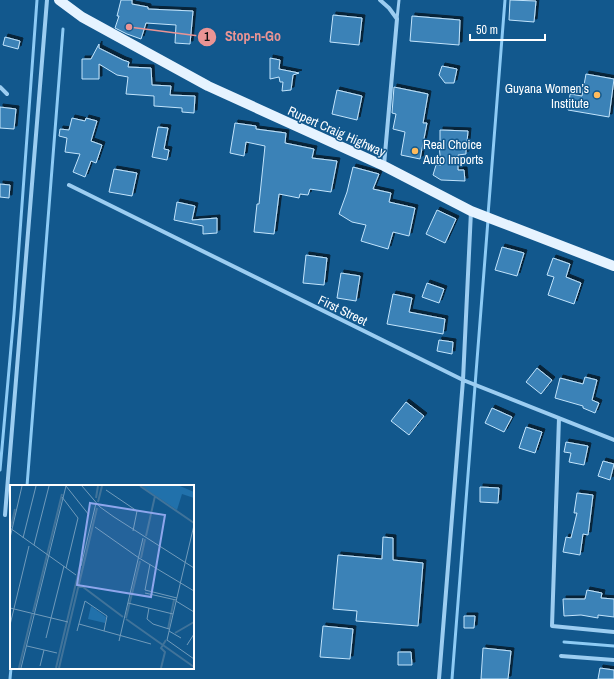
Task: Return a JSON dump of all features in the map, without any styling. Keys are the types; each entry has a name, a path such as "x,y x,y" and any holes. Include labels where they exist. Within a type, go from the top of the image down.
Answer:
{"main road":[{"name":"Rupert Craig Highway","path":"59,0 82,17 208,86 384,166 471,211 614,266"}],"street":[{"path":"5,515 47,0"},
{"path":"380,0 389,8 397,19 384,166"},
{"path":"0,87 8,94"},
{"name":"First Street","path":"69,185 463,380 614,440"},
{"path":"439,679 463,380 471,211"},
{"path":"559,418 552,626 614,632"},
{"path":"560,656 614,660"}],"lane":[{"path":"397,19 399,0"}],"building":[{"path":"121,0 132,0 132,4 148,7 148,9 193,11 190,44 175,43 176,25 146,23 141,39 115,28 119,16 117,16"},
{"path":"510,0 536,1 534,22 509,20"},
{"path":"333,15 362,18 359,45 330,42"},
{"path":"412,16 460,20 459,45 410,41"},
{"path":"5,37 20,41 18,49 3,45"},
{"path":"99,44 99,48 129,62 128,67 151,68 152,85 171,86 170,95 195,96 194,113 182,112 182,108 154,106 154,96 126,94 128,77 117,75 99,64 99,79 82,79 82,59 91,59"},
{"path":"270,58 280,60 279,69 299,73 293,75 291,90 282,91 283,82 280,82 279,77 270,79"},
{"path":"442,66 457,69 454,83 445,83 439,75"},
{"name":"Guyana Women’s Institute","path":"586,74 614,79 609,117 568,110 570,94 582,96"},
{"path":"394,87 428,94 423,123 427,123 420,159 401,155 405,132 393,129 396,114 392,113"},
{"path":"337,90 362,96 357,120 332,114"},
{"path":"0,107 16,109 14,129 0,128"},
{"path":"72,118 85,121 86,118 97,121 91,141 102,145 96,163 91,161 85,177 73,172 80,154 65,152 67,138 59,136 60,129 69,130"},
{"path":"235,123 256,126 256,129 286,133 285,143 314,149 312,158 337,161 331,192 310,189 308,195 300,194 299,198 279,194 274,234 254,232 257,204 259,204 265,146 246,142 244,156 230,153"},
{"path":"158,127 168,128 164,149 169,150 167,160 152,157"},
{"path":"440,130 468,131 466,154 458,155 458,170 464,170 465,181 441,180 433,175 436,165 441,165 439,145"},
{"path":"353,167 379,174 373,189 391,193 389,202 415,208 409,236 393,232 388,249 361,241 366,225 352,222 339,214 347,192"},
{"path":"114,169 137,173 132,196 109,192"},
{"path":"0,184 10,185 9,198 0,197"},
{"path":"177,202 195,206 192,220 217,218 217,233 203,234 203,226 174,220"},
{"path":"437,210 456,219 445,243 426,234"},
{"path":"502,247 524,253 517,276 495,270"},
{"path":"306,255 327,258 324,285 303,283"},
{"path":"553,258 570,264 566,277 581,283 574,304 548,295 554,277 547,275"},
{"path":"341,273 360,276 356,301 337,298"},
{"path":"427,283 444,289 439,303 422,297"},
{"path":"393,294 412,298 409,312 445,319 443,334 387,324"},
{"path":"439,340 453,342 452,354 437,351"},
{"path":"537,368 552,380 541,394 526,382"},
{"path":"585,377 597,380 592,400 599,403 595,413 583,408 583,406 555,398 560,378 583,384"},
{"path":"406,402 424,416 409,435 391,421"},
{"path":"492,408 512,417 504,432 485,423"},
{"path":"526,427 542,432 535,453 519,448"},
{"path":"566,442 588,446 584,465 569,462 571,453 564,452"},
{"path":"603,461 614,464 610,480 598,476"},
{"path":"480,487 499,488 498,503 480,502"},
{"path":"577,493 593,495 588,535 583,534 580,555 563,552 566,537 571,538 577,513 574,513"},
{"path":"383,537 393,538 393,560 423,563 418,626 356,621 357,611 333,609 338,555 382,559"},
{"path":"587,590 602,593 601,598 614,599 614,617 598,615 598,618 581,615 564,616 563,599 585,599"},
{"path":"464,616 475,616 474,628 464,628"},
{"path":"323,626 353,629 350,659 320,657"},
{"path":"483,648 511,651 508,679 481,679"},
{"path":"398,652 411,652 412,665 398,665"},
{"path":"600,668 614,670 614,679 598,679"}],"waterway":[{"path":"0,470 14,314 37,0"},
{"path":"488,215 505,0"},
{"path":"27,485 63,29"},
{"path":"452,679 488,220"},
{"path":"564,642 614,646"},
{"path":"10,679 11,669"}],"place":[{"name":"Stop-n-Go","path":"129,27"},
{"name":"Guyana Women’s Institute","path":"597,95"},
{"name":"Real Choice Auto Imports","path":"415,151"}]}
